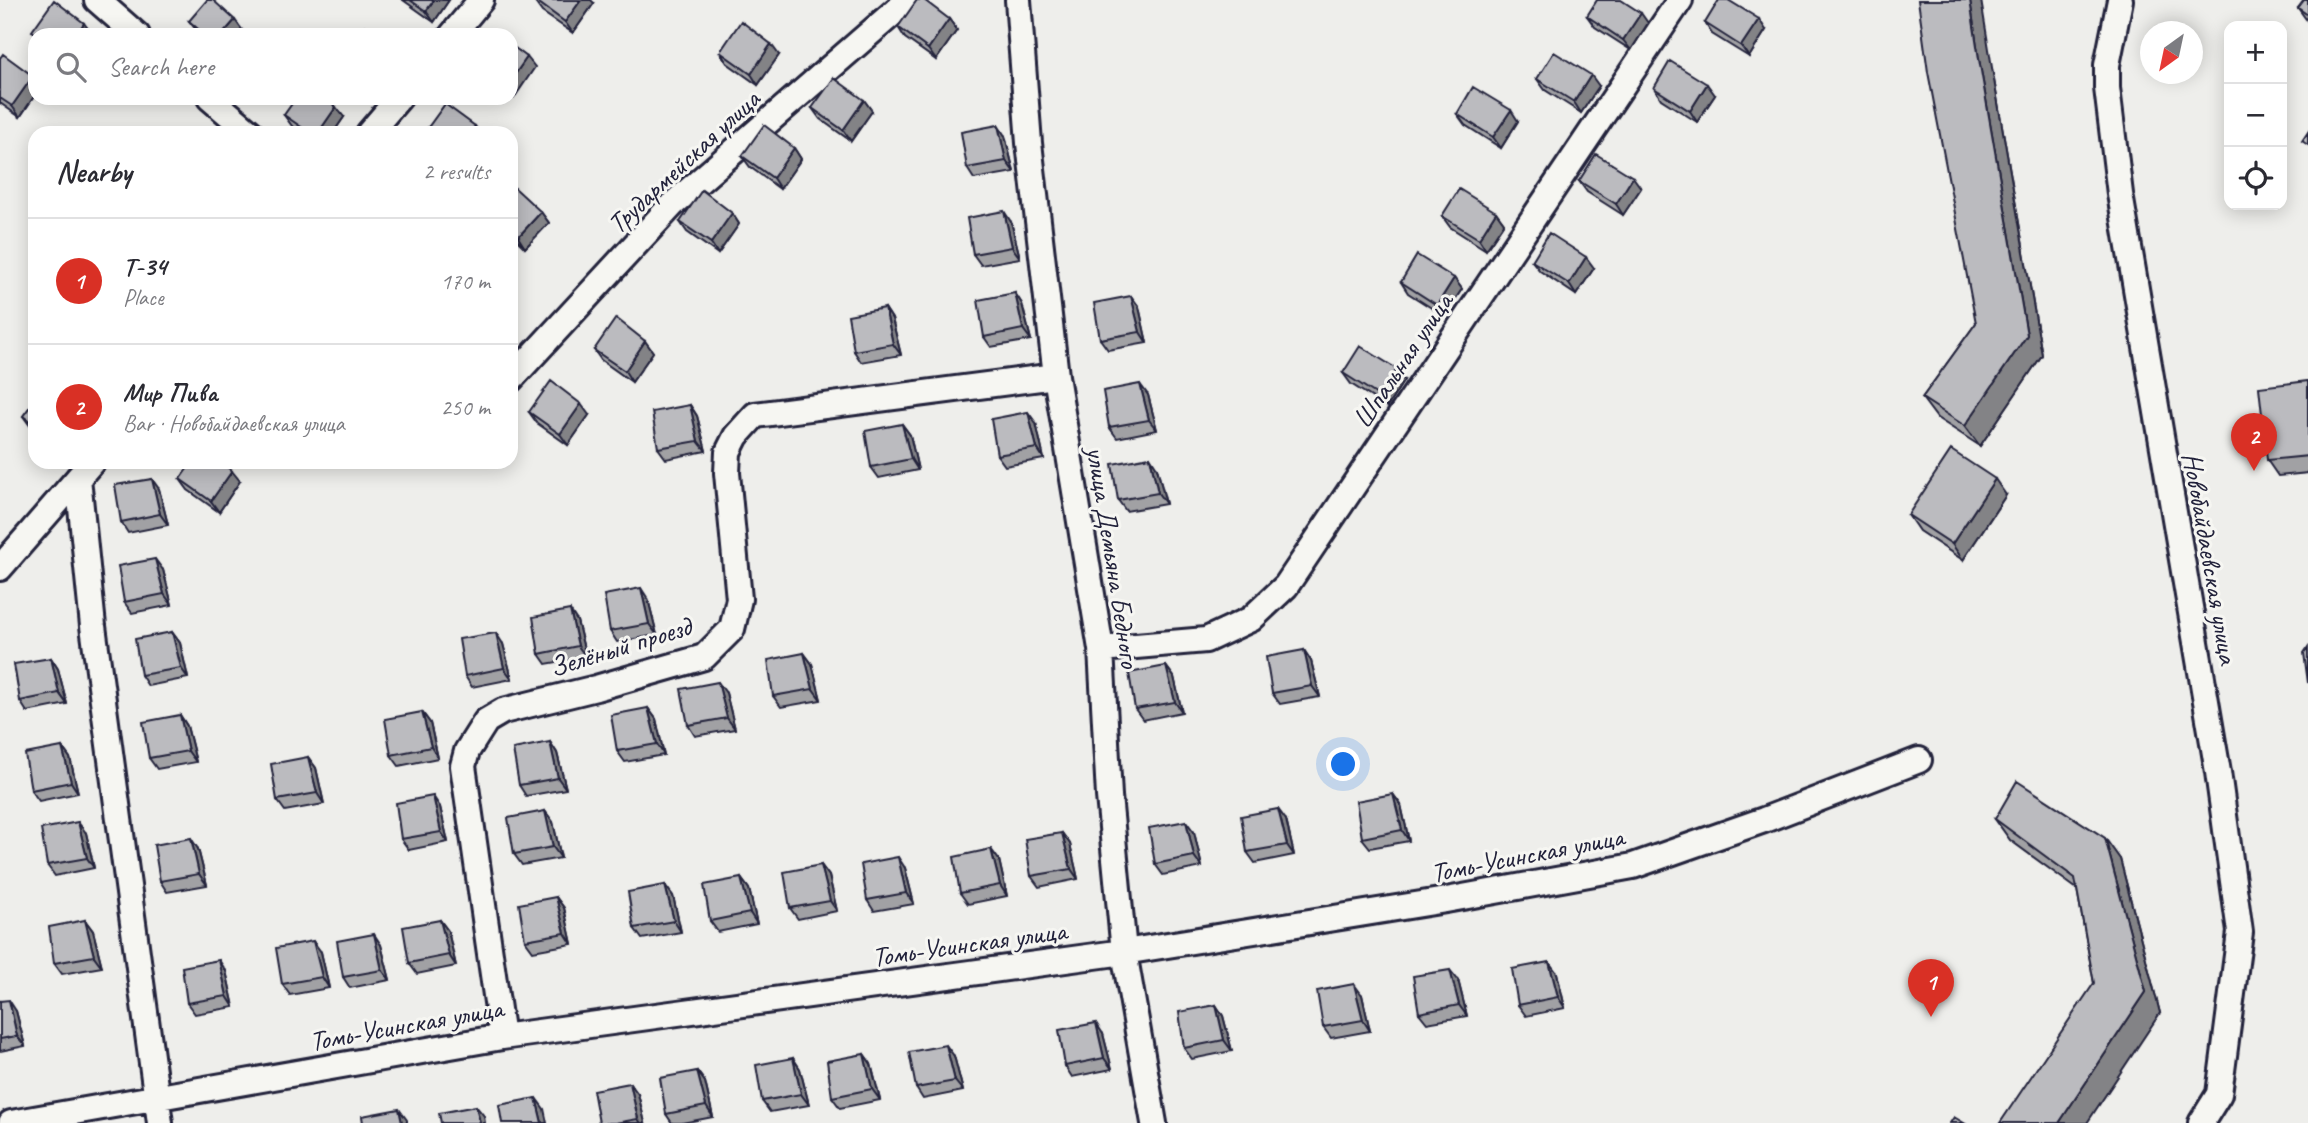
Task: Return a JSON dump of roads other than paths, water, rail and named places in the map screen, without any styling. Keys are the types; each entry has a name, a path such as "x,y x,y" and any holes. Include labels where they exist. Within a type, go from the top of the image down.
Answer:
{"street":[{"path":"97,0 129,28"},
{"path":"458,28 481,0"},
{"name":"Трудармейская улица","path":"518,371 672,205 908,0"},
{"name":"улица Демьяна Бедного","path":"1018,0 1030,143 1056,376 1101,649 1109,796 1124,952 1154,1123"},
{"name":"Шпальная улица","path":"1101,649 1206,640 1251,619 1286,586 1680,0"},
{"name":"Новобайдаевская улица","path":"2120,0 2107,65 2120,194 2218,772 2240,932 2219,1094 2201,1123"},
{"path":"218,105 243,126"},
{"path":"375,126 393,105"},
{"name":"Зелёный проезд","path":"502,1037 463,766 467,751 486,721 503,710 632,679 704,657 732,629 739,599 727,473 728,452 736,436 755,415 1056,376"},
{"path":"0,568 85,470"},
{"path":"85,470 107,730 160,1123"},
{"name":"Томь-Усинская улица","path":"11,1123 502,1037 1124,952 1433,903 1633,866 1764,820 1919,760"}],"place":[{"name":"Мир Пива","path":"2254,471"},
{"name":"T-34","path":"1931,1017"}]}
